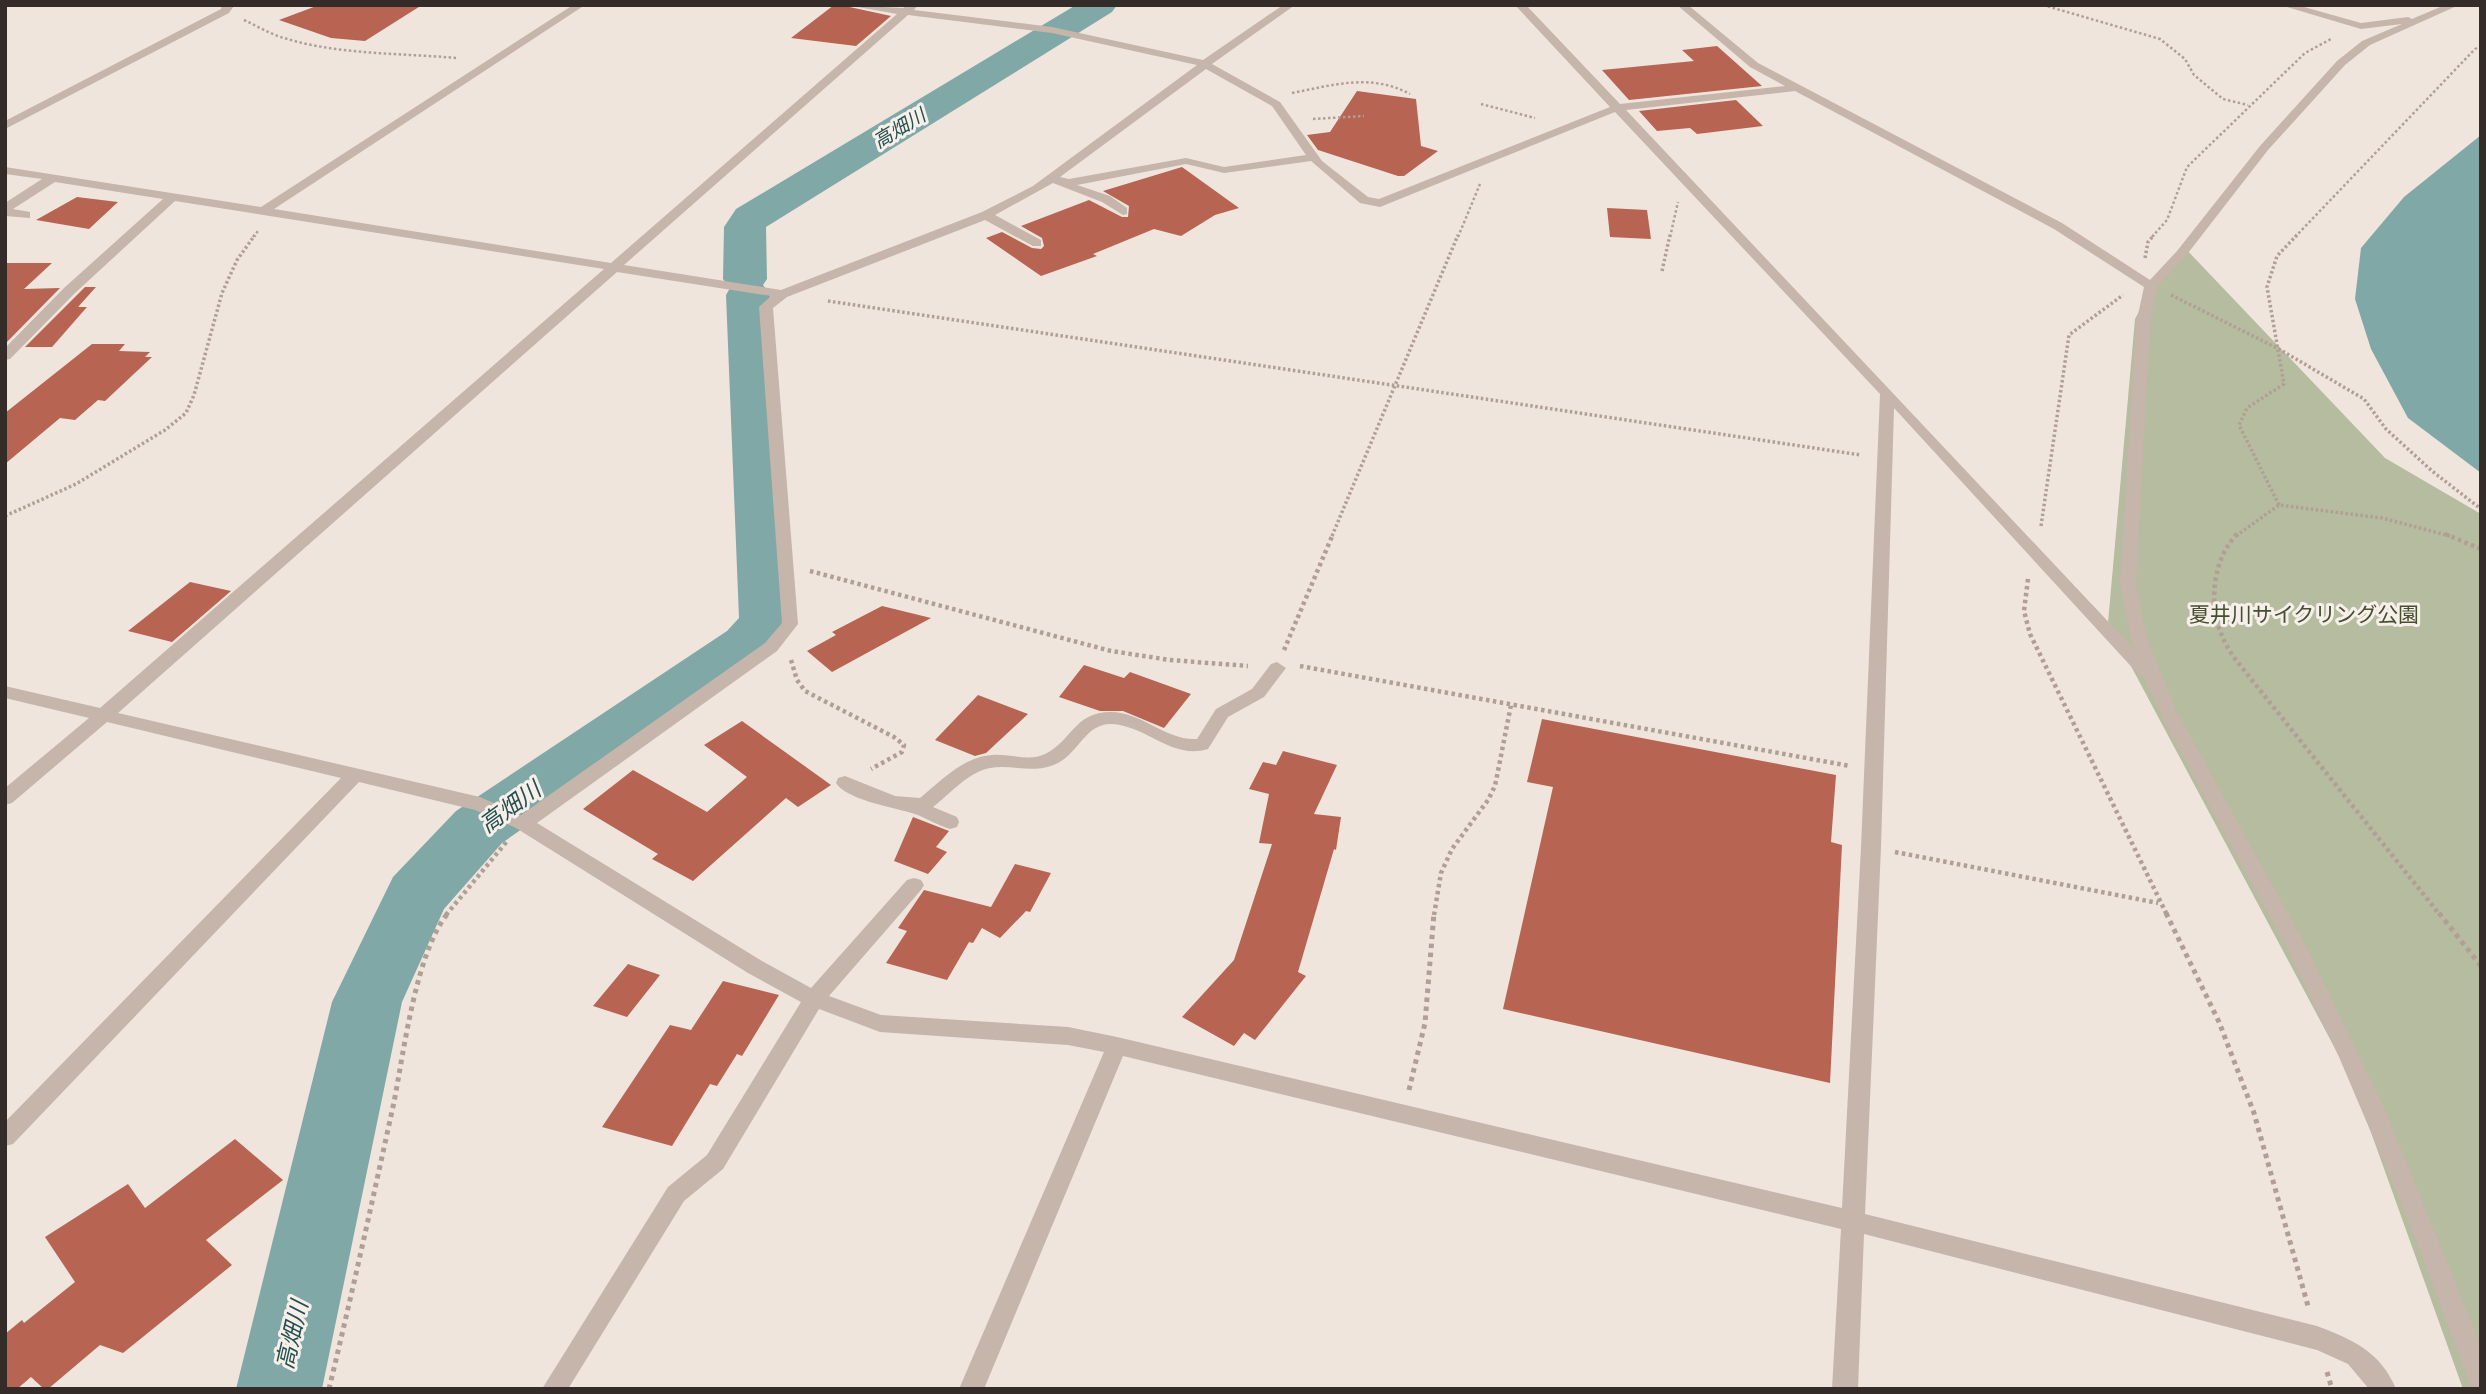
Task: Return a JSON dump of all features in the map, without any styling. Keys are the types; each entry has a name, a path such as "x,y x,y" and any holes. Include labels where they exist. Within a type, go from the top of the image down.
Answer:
{"street":[{"path":"270,211 580,5"},
{"path":"852,5 909,8 1052,30 1205,64 1276,104 1314,157 1364,200 1380,203 1616,108 1793,88"},
{"path":"517,820 783,636 790,624 766,307 782,294 986,215 1052,179 1205,64 1290,5"},
{"path":"1520,5 2149,675"},
{"path":"1682,5 1754,65 2058,226 2147,283"},
{"path":"2285,5 2361,26 2421,20"},
{"path":"2454,5 2366,43 2341,63 2264,148 2181,254 2147,283 2128,585 2133,622 2149,675 2299,952 2358,1076 2448,1289 2481,1381"},
{"path":"5,126 226,8"},
{"path":"5,798 104,715 909,8"},
{"path":"1052,179 1069,183 1186,161 1224,170 1314,157"},
{"path":"5,170 782,294"},
{"path":"5,210 54,177"},
{"path":"1069,183 1071,187 1106,199 1124,211"},
{"path":"5,356 69,291 172,197"},
{"path":"5,210 26,215"},
{"path":"986,215 1037,243"},
{"path":"1845,1389 1871,847 1887,394"},
{"path":"915,807 925,804 979,764 990,761 1040,763 1051,760 1061,753 1078,730 1086,724 1100,720 1125,720 1178,742 1202,746 1222,713 1258,693 1277,668"},
{"path":"5,692 480,804 517,820 755,967 814,999 880,1023 1068,1036 1853,1221 2317,1338 2348,1349 2368,1363 2384,1389"},
{"path":"5,1137 355,774"},
{"path":"845,783 950,822"},
{"path":"554,1389 676,1194 715,1162 814,999 914,885"},
{"path":"971,1389 1117,1046"}],"path":[{"path":"2043,5 2160,39 2185,59 2194,75 2223,99 2249,105"},
{"path":"226,8 268,32 298,41 368,51 493,61"},
{"path":"2147,283 2148,242 2167,220 2186,167 2305,53 2361,26"},
{"path":"2279,505 2239,425 2247,408 2284,384 2267,291 2277,256 2475,49 2481,46"},
{"path":"1267,97 1364,81 1401,89 1410,94"},
{"path":"1481,104 1566,127"},
{"path":"1288,120 1364,116"},
{"path":"1277,668 1492,157"},
{"path":"1662,271 1680,193 1691,187"},
{"path":"5,516 27,509 71,487 169,427 186,413 214,313 233,268 270,211"},
{"path":"2147,283 2218,316 2364,400 2386,429 2423,463 2481,509"},
{"path":"2147,283 2069,335 2040,535 2025,601 2030,634 2219,1023 2253,1113 2332,1389"},
{"path":"782,294 1885,459"},
{"path":"2481,549 2452,535 2393,518 2279,505 2242,530 2228,545 2218,571 2214,600 2222,638 2251,679 2481,966"},
{"path":"786,564 1111,651 1170,660 1277,668 1296,665 1874,770"},
{"path":"783,636 797,680 805,691 894,737 904,745 902,752 891,760 845,783"},
{"path":"1404,1114 1425,1023 1434,911 1441,873 1452,849 1488,800 1495,786 1511,705"},
{"path":"329,1389 358,1275 419,982 436,928 517,820"},
{"path":"1871,847 2159,903"}],"green space":[{"name":"夏井川サイクリング公園","path":"2183,246 2385,458 2481,514 2481,1389 2463,1389 2353,1082 2108,623 2135,319 2157,277"}],"water":[{"path":"2481,135 2481,473 2408,418 2371,349 2355,299 2361,248 2404,197"}],"building":[{"path":"319,5 422,5 365,41 331,38 279,20"},
{"path":"834,5 891,16 856,46 791,38"},
{"path":"1717,46 1762,86 1629,100 1602,70 1694,61 1682,50"},
{"path":"1357,91 1416,99 1421,146 1438,151 1404,176 1398,176 1318,150 1307,135 1330,132"},
{"path":"1736,100 1763,126 1697,134 1690,128 1657,131 1639,111"},
{"path":"1182,167 1239,208 1215,215 1181,236 1154,229 1093,254 1097,256 1041,276 986,238 1002,232 1032,248 1041,249 1044,246 1042,238 1021,226 1089,200 1122,217 1128,217 1129,206 1103,191"},
{"path":"77,197 118,202 89,229 36,220"},
{"path":"1607,208 1647,210 1651,239 1610,237"},
{"path":"5,263 52,263 24,289 60,288 5,344"},
{"path":"85,287 96,287 78,307 87,307 52,347 25,347"},
{"path":"92,344 125,344 119,351 150,352 145,357 152,357 105,401 98,400 75,420 60,418 5,464 5,413"},
{"path":"190,582 231,591 172,642 128,631"},
{"path":"882,606 931,618 832,672 807,651 836,635 832,632"},
{"path":"1084,665 1124,678 1130,672 1191,694 1164,728 1123,711 1100,711 1059,697"},
{"path":"978,695 1028,714 986,753 975,756 935,740"},
{"path":"1542,719 1836,775 1831,842 1842,845 1830,1083 1503,1009 1553,787 1527,782"},
{"path":"742,721 831,785 798,807 786,798 693,881 652,859 658,854 583,809 633,770 707,812 747,777 704,745"},
{"path":"1283,751 1337,765 1314,814 1341,817 1336,850 1334,849 1298,972 1306,976 1255,1040 1244,1033 1234,1046 1182,1017 1234,960 1272,844 1259,843 1269,794 1249,789 1263,762 1276,765"},
{"path":"913,817 949,831 936,847 947,852 928,874 894,861"},
{"path":"1015,864 1051,873 1030,912 1026,911 1000,938 982,928 973,943 969,942 947,980 886,963 907,931 898,928 924,890 991,907"},
{"path":"628,964 660,975 627,1017 593,1006"},
{"path":"723,981 779,995 742,1056 737,1054 717,1086 710,1084 672,1146 602,1127 670,1025 691,1030"},
{"path":"235,1139 283,1180 206,1240 232,1265 123,1353 100,1345 48,1389 44,1389 31,1377 17,1389 5,1389 5,1334 22,1320 24,1323 75,1282 45,1237 128,1184 145,1208"}],"waterway":[{"name":"高畑川","path":"745,279 745,227 751,218 1100,5"},
{"name":"高畑川","path":"279,1389 367,1002 417,895 479,827 747,644 767,618 748,295"}]}
